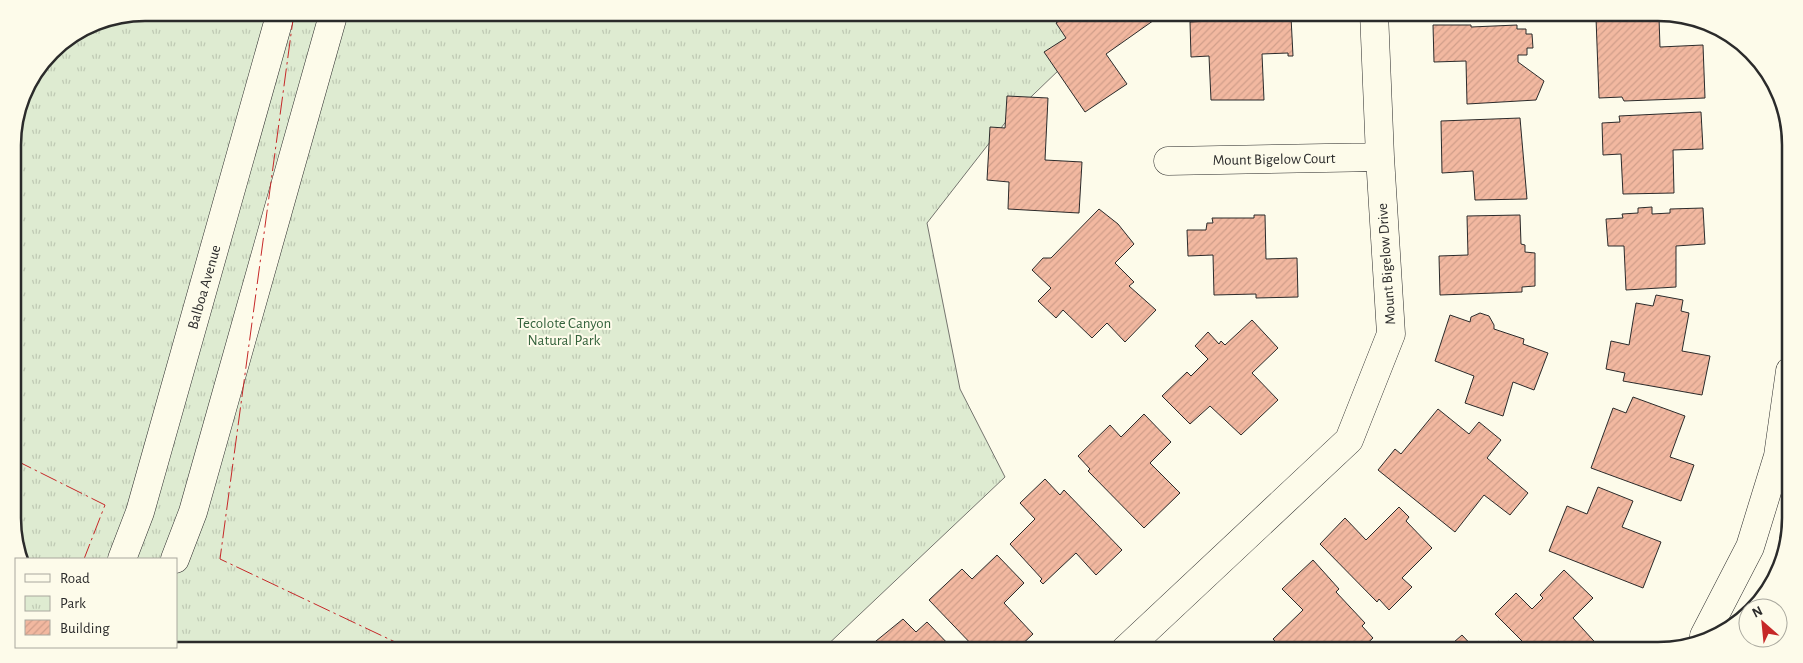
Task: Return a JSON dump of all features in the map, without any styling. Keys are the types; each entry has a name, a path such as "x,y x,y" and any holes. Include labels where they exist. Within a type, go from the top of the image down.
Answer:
{"street":[{"name":"Mount Bigelow Drive","path":"1134,641 1349,440 1391,334 1380,157 1374,21"},
{"name":"Balboa Avenue","path":"122,558 140,512 278,22"},
{"path":"175,558 193,512 331,22"},
{"name":"Mount Bigelow Court","path":"1168,161 1380,157"},
{"path":"1706,631 1750,547 1778,456 1782,428"}],"green space":[{"name":"Tecolote Canyon Natural Park","path":"1109,21 1008,119 927,223 960,389 1005,477 831,642 178,642 178,558 28,558 21,518 22,137 25,113 42,76 76,42 113,25 137,22"}],"building":[{"path":"1058,21 1152,21 1106,54 1127,84 1085,112 1044,52 1066,38 1056,23"},
{"path":"1291,21 1293,56 1288,56 1288,53 1262,54 1264,100 1211,100 1209,56 1191,57 1190,22"},
{"path":"1596,21 1659,21 1660,47 1703,45 1705,98 1624,101 1622,97 1599,98"},
{"path":"1433,25 1471,25 1471,27 1517,25 1517,29 1526,29 1526,34 1532,34 1533,48 1527,48 1527,55 1518,55 1518,62 1544,81 1536,100 1467,104 1466,61 1434,62"},
{"path":"1007,96 1048,98 1045,160 1082,162 1079,213 1008,209 1009,182 987,180 990,127 1005,128"},
{"path":"1701,112 1703,149 1673,150 1674,193 1623,194 1621,154 1603,155 1602,123 1620,122 1619,116"},
{"path":"1520,118 1527,199 1475,200 1473,171 1442,173 1441,121"},
{"path":"1652,207 1652,214 1670,213 1670,209 1703,208 1705,244 1676,246 1676,287 1626,290 1624,246 1608,246 1606,219 1623,218 1622,214 1638,213 1638,208"},
{"path":"1099,209 1118,224 1134,244 1115,263 1134,282 1129,286 1156,310 1125,342 1107,323 1092,338 1063,310 1056,318 1038,301 1051,288 1032,270 1043,258 1051,258"},
{"path":"1254,215 1265,215 1266,259 1297,258 1298,297 1256,298 1256,294 1214,295 1213,255 1188,256 1187,230 1206,230 1207,223 1213,223 1212,218 1254,218"},
{"path":"1520,215 1521,244 1525,245 1525,252 1535,253 1535,286 1522,287 1522,292 1440,295 1439,256 1468,255 1467,216"},
{"path":"1656,295 1683,300 1681,311 1689,313 1682,351 1710,356 1702,395 1623,381 1625,373 1606,369 1611,341 1629,345 1636,303 1653,306"},
{"path":"1480,313 1489,316 1494,329 1524,339 1523,344 1548,353 1534,390 1513,382 1503,416 1465,403 1474,376 1435,361 1450,315 1470,322 1471,317"},
{"path":"1252,320 1278,348 1252,373 1278,400 1241,435 1210,406 1190,424 1162,396 1187,372 1191,376 1208,359 1195,346 1208,332 1219,344 1221,341 1225,345"},
{"path":"1633,397 1685,416 1670,457 1694,465 1681,501 1591,468 1613,408 1626,413"},
{"path":"1438,409 1469,434 1479,422 1501,440 1487,458 1528,493 1510,515 1484,495 1455,532 1378,470 1395,449 1401,454"},
{"path":"1144,414 1171,442 1150,463 1180,493 1144,528 1088,471 1090,469 1078,456 1110,425 1121,437"},
{"path":"1045,479 1060,495 1064,490 1122,550 1096,575 1076,553 1043,584 1040,581 1042,579 1010,544 1035,519 1020,503"},
{"path":"1598,487 1633,501 1622,527 1661,542 1643,588 1549,551 1567,506 1587,514"},
{"path":"1399,507 1409,517 1406,521 1432,548 1402,578 1412,587 1389,610 1379,599 1377,602 1320,544 1345,518 1366,540"},
{"path":"997,555 1024,583 1004,603 1033,634 1025,641 969,641 929,600 962,569 972,579"},
{"path":"1313,560 1339,589 1336,592 1365,623 1362,626 1373,638 1370,641 1275,641 1273,639 1303,610 1282,589"},
{"path":"1564,570 1593,598 1573,618 1594,641 1522,641 1495,614 1516,593 1532,609 1543,598 1540,595"},
{"path":"903,619 916,632 927,622 946,641 875,642"},
{"path":"1462,635 1468,641 1455,641"}],"power":[{"path":"293,22 220,559 395,642"},
{"path":"21,463 105,505 84,558"}]}
